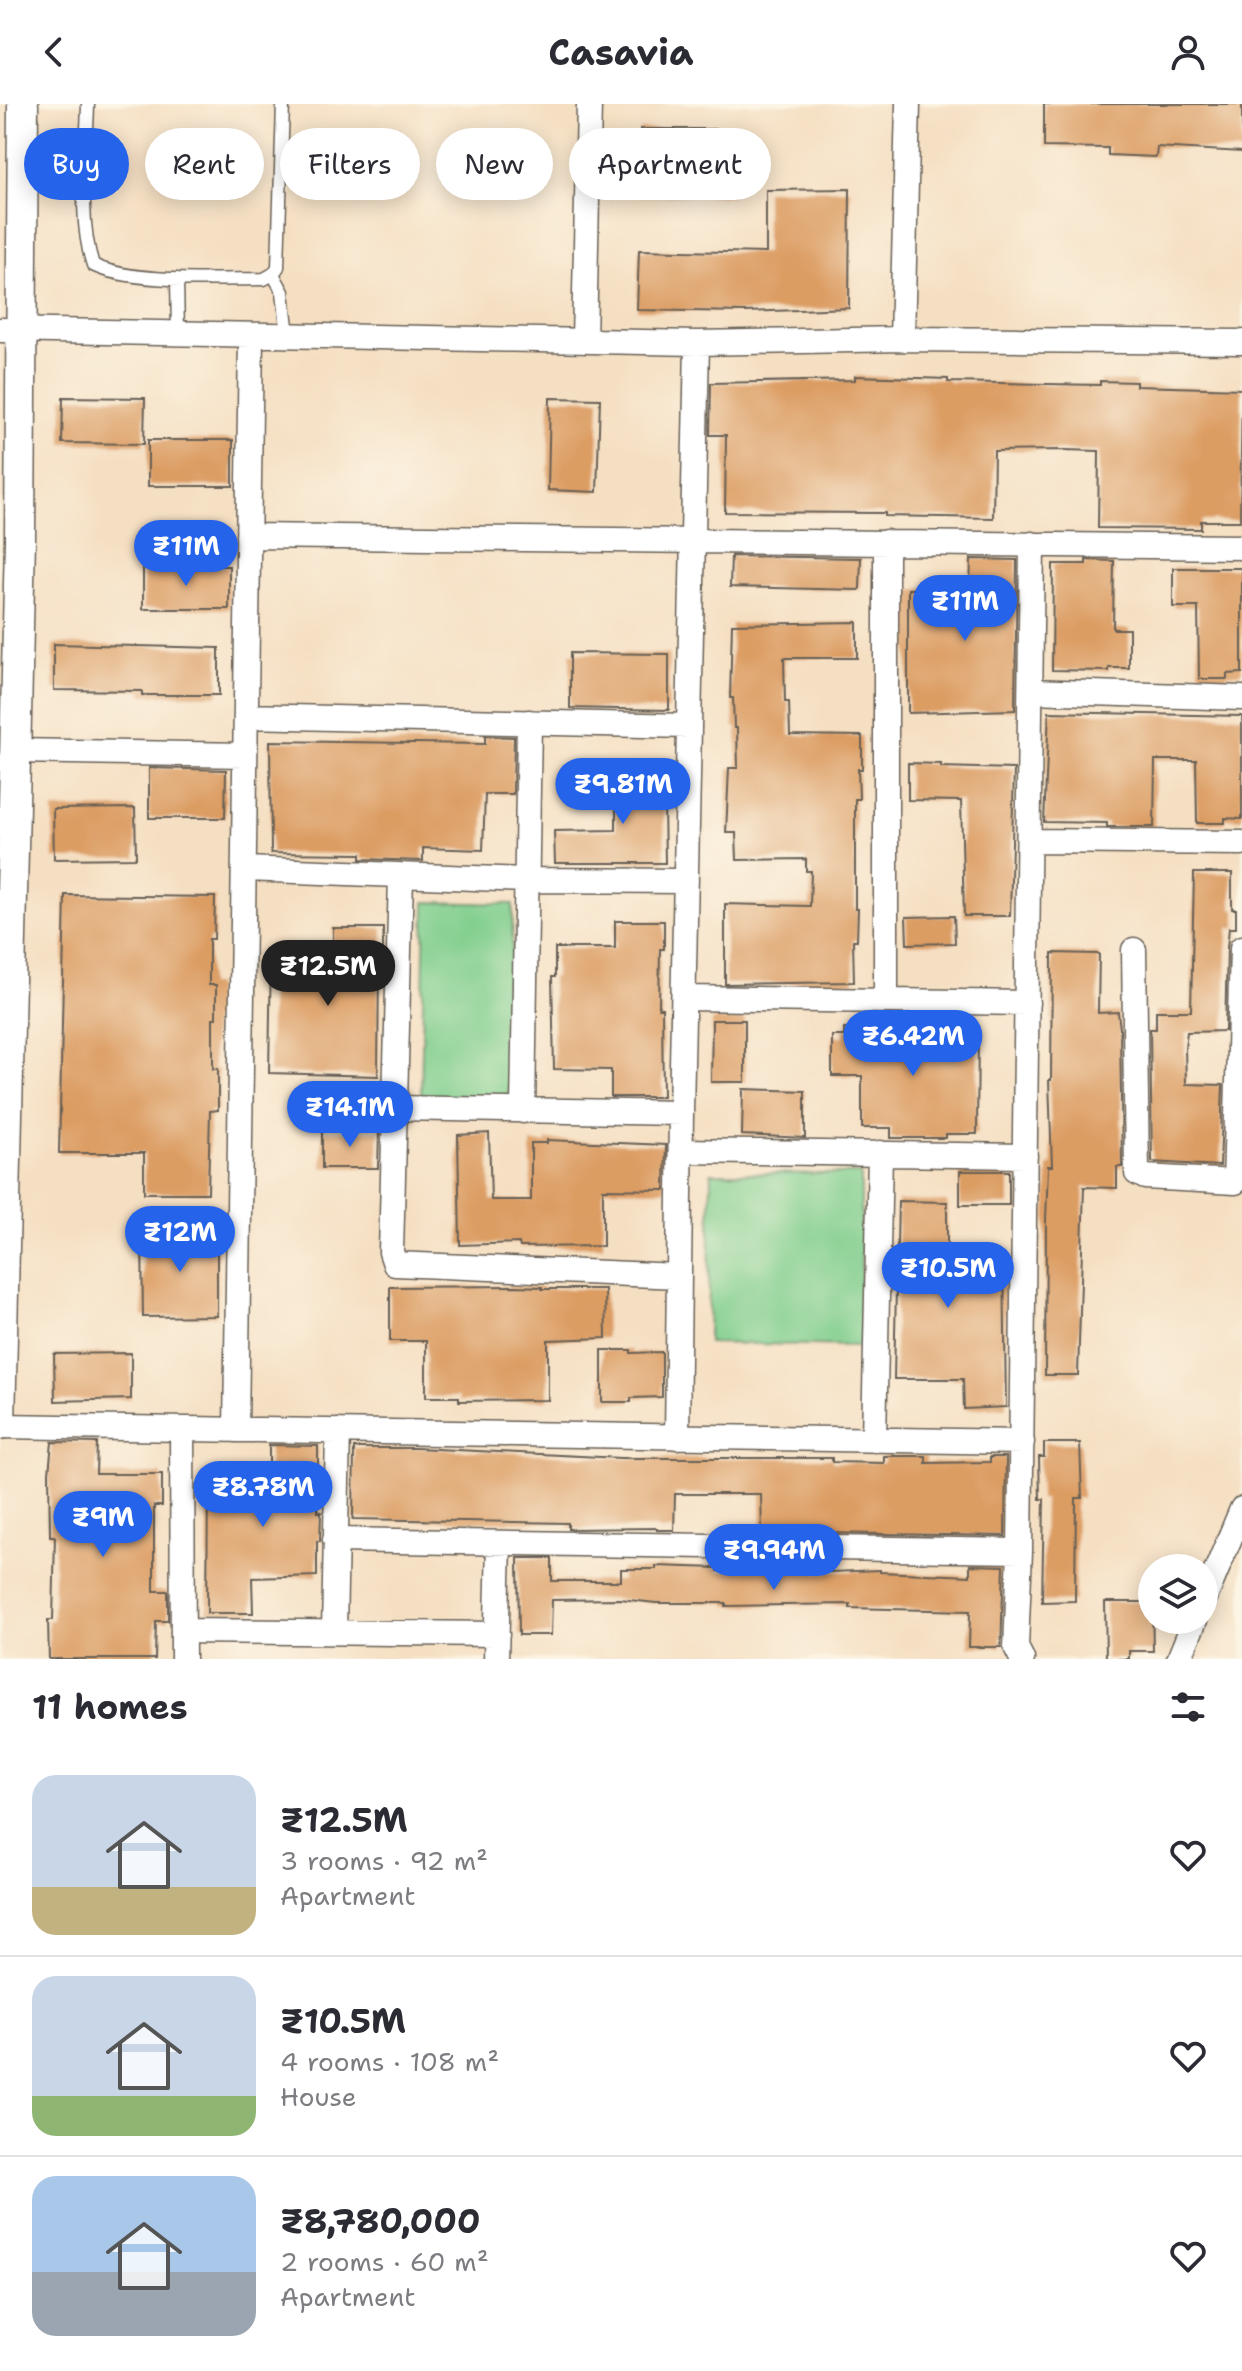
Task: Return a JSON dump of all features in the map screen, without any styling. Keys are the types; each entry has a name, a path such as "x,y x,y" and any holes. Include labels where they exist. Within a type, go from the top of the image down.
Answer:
{"street":[{"path":"23,104 11,330 10,538 14,751 0,1425 1022,1442"},
{"path":"584,341 589,104"},
{"path":"902,339 908,104"},
{"path":"11,330 697,343 902,339 1242,342"},
{"path":"236,1430 251,336"},
{"path":"677,1437 697,343"},
{"path":"248,536 1242,547"},
{"path":"886,542 886,1000"},
{"path":"1022,1659 1016,1647 1022,1442 1032,544"},
{"path":"1031,691 1242,698"},
{"path":"246,716 688,726"},
{"path":"523,1111 529,722"},
{"path":"14,751 245,755"},
{"path":"1029,841 1242,843"},
{"path":"244,869 526,880 686,881"},
{"path":"401,876 391,1252 395,1264 679,1276"},
{"path":"1134,950 1137,1173 1145,1177 1239,1179 1242,948"},
{"path":"685,998 1027,1003"},
{"path":"395,1108 681,1113"},
{"path":"681,1151 1025,1156"},
{"path":"874,1440 880,1153"},
{"path":"182,1429 183,1659"},
{"path":"334,1632 338,1431"},
{"path":"1218,1566 1242,1509"},
{"path":"335,1540 1020,1551"},
{"path":"496,1659 499,1543"},
{"path":"183,1631 497,1634"},
{"path":"1179,1659 1189,1634"}],"lane":[{"path":"88,104 85,219 87,246 93,265 106,272 177,279 264,279 278,267 283,104"},
{"path":"273,274 283,292 288,335"},
{"path":"177,279 178,334"}],"green space":[{"path":"425,902 513,904 509,1100 421,1099"},
{"path":"711,1173 861,1174 861,1346 708,1343"}],"building":[{"path":"1044,104 1242,104 1242,152 1157,147 1156,157 1108,155 1108,148 1044,147"},
{"path":"850,189 849,308 744,312 637,310 639,250 766,253 766,200 771,200 771,190"},
{"path":"855,376 948,379 948,382 1100,385 1100,381 1136,382 1136,386 1242,389 1240,521 1201,521 1201,529 1098,528 1099,451 1064,450 994,451 993,518 885,516 885,513 725,512 726,435 710,435 711,383 855,380"},
{"path":"63,397 145,398 144,444 62,443"},
{"path":"550,398 600,399 597,492 548,490"},
{"path":"148,440 233,440 233,486 148,486"},
{"path":"731,556 861,558 860,588 730,587"},
{"path":"971,559 1017,560 1015,710 908,713 908,589 970,589"},
{"path":"1086,560 1114,561 1113,629 1129,629 1129,668 1109,668 1109,671 1052,670 1053,564 1086,564"},
{"path":"143,566 229,566 229,609 143,609"},
{"path":"1173,568 1242,568 1242,673 1227,674 1227,679 1199,679 1198,607 1173,607"},
{"path":"857,622 857,658 784,658 785,702 789,702 790,735 862,736 862,769 858,769 859,799 855,799 855,909 858,909 857,940 853,940 854,982 725,984 725,904 810,906 811,871 806,871 806,859 737,860 736,833 726,833 729,768 738,768 737,728 734,728 733,698 730,698 732,624"},
{"path":"54,644 219,648 219,695 54,690"},
{"path":"570,653 669,654 669,710 570,708"},
{"path":"1049,712 1242,716 1242,819 1225,818 1225,823 1197,823 1196,760 1155,760 1154,827 1044,822"},
{"path":"485,736 514,737 513,794 485,794 483,850 423,848 423,861 361,859 361,854 271,853 270,741 485,744"},
{"path":"908,763 1014,769 1010,916 964,916 961,801 908,800"},
{"path":"149,768 226,770 225,818 149,818"},
{"path":"616,772 667,773 665,863 555,863 554,831 616,830"},
{"path":"135,808 136,858 54,859 53,809"},
{"path":"1194,873 1232,873 1232,909 1236,909 1236,928 1229,928 1227,948 1225,1031 1187,1032 1185,1048 1186,1084 1223,1085 1220,1166 1152,1162 1150,1029 1156,1029 1156,1011 1191,1011"},
{"path":"65,895 215,897 214,939 209,939 209,985 216,985 213,1069 218,1069 218,1110 210,1111 208,1193 144,1193 144,1153 59,1153"},
{"path":"954,916 955,943 907,944 906,917"},
{"path":"615,921 664,921 659,1008 662,1008 663,1097 611,1097 611,1070 554,1069 552,977 555,977 555,948 615,948"},
{"path":"333,928 383,928 383,960 379,960 378,1076 269,1073 271,955 333,957"},
{"path":"1052,953 1099,954 1098,1013 1118,1012 1120,1029 1122,1167 1117,1167 1117,1188 1084,1187 1078,1375 1045,1375 1046,1220 1048,1166 1052,1166 1049,1080"},
{"path":"712,1020 745,1020 745,1082 711,1082"},
{"path":"891,1021 922,1021 922,1031 978,1032 977,1134 946,1134 946,1138 891,1138 891,1128 862,1128 862,1076 832,1076 832,1036 844,1036 844,1029 890,1028"},
{"path":"743,1089 805,1091 805,1138 742,1135"},
{"path":"322,1131 379,1131 378,1168 322,1168"},
{"path":"489,1133 491,1200 531,1200 531,1143 547,1143 547,1140 666,1145 665,1190 603,1189 603,1246 520,1247 519,1243 460,1245 458,1135"},
{"path":"960,1171 1009,1171 1009,1205 960,1205"},
{"path":"898,1201 947,1202 947,1258 1004,1257 1006,1407 964,1409 963,1379 894,1379"},
{"path":"217,1232 217,1316 143,1317 142,1233"},
{"path":"390,1287 605,1289 606,1338 548,1340 548,1400 459,1401 459,1397 426,1397 426,1341 390,1341"},
{"path":"602,1350 662,1352 662,1397 631,1398 631,1402 602,1402"},
{"path":"131,1353 131,1399 55,1401 54,1354"},
{"path":"52,1442 97,1443 96,1474 162,1474 162,1506 154,1506 154,1591 168,1591 168,1621 156,1621 155,1659 49,1659 48,1620 53,1620 55,1536 50,1536"},
{"path":"1044,1443 1080,1443 1082,1498 1076,1498 1075,1601 1042,1602 1044,1499 1040,1499 1039,1457 1044,1457"},
{"path":"269,1445 318,1446 318,1512 321,1512 317,1576 252,1578 253,1613 207,1613 208,1486 269,1486"},
{"path":"354,1448 621,1458 832,1458 832,1462 884,1463 884,1456 926,1456 926,1463 990,1462 990,1457 1006,1457 1005,1536 762,1532 761,1494 675,1494 674,1530 568,1529 568,1523 353,1519"},
{"path":"518,1558 552,1558 552,1581 621,1581 621,1569 656,1569 656,1566 718,1568 718,1571 806,1570 806,1573 880,1570 970,1576 970,1565 1004,1566 1001,1647 969,1647 970,1611 850,1608 850,1604 726,1606 726,1603 656,1603 620,1599 552,1600 551,1635 519,1635"},
{"path":"1105,1602 1138,1602 1138,1634 1153,1634 1153,1651 1129,1651 1129,1659 1106,1659"}]}
